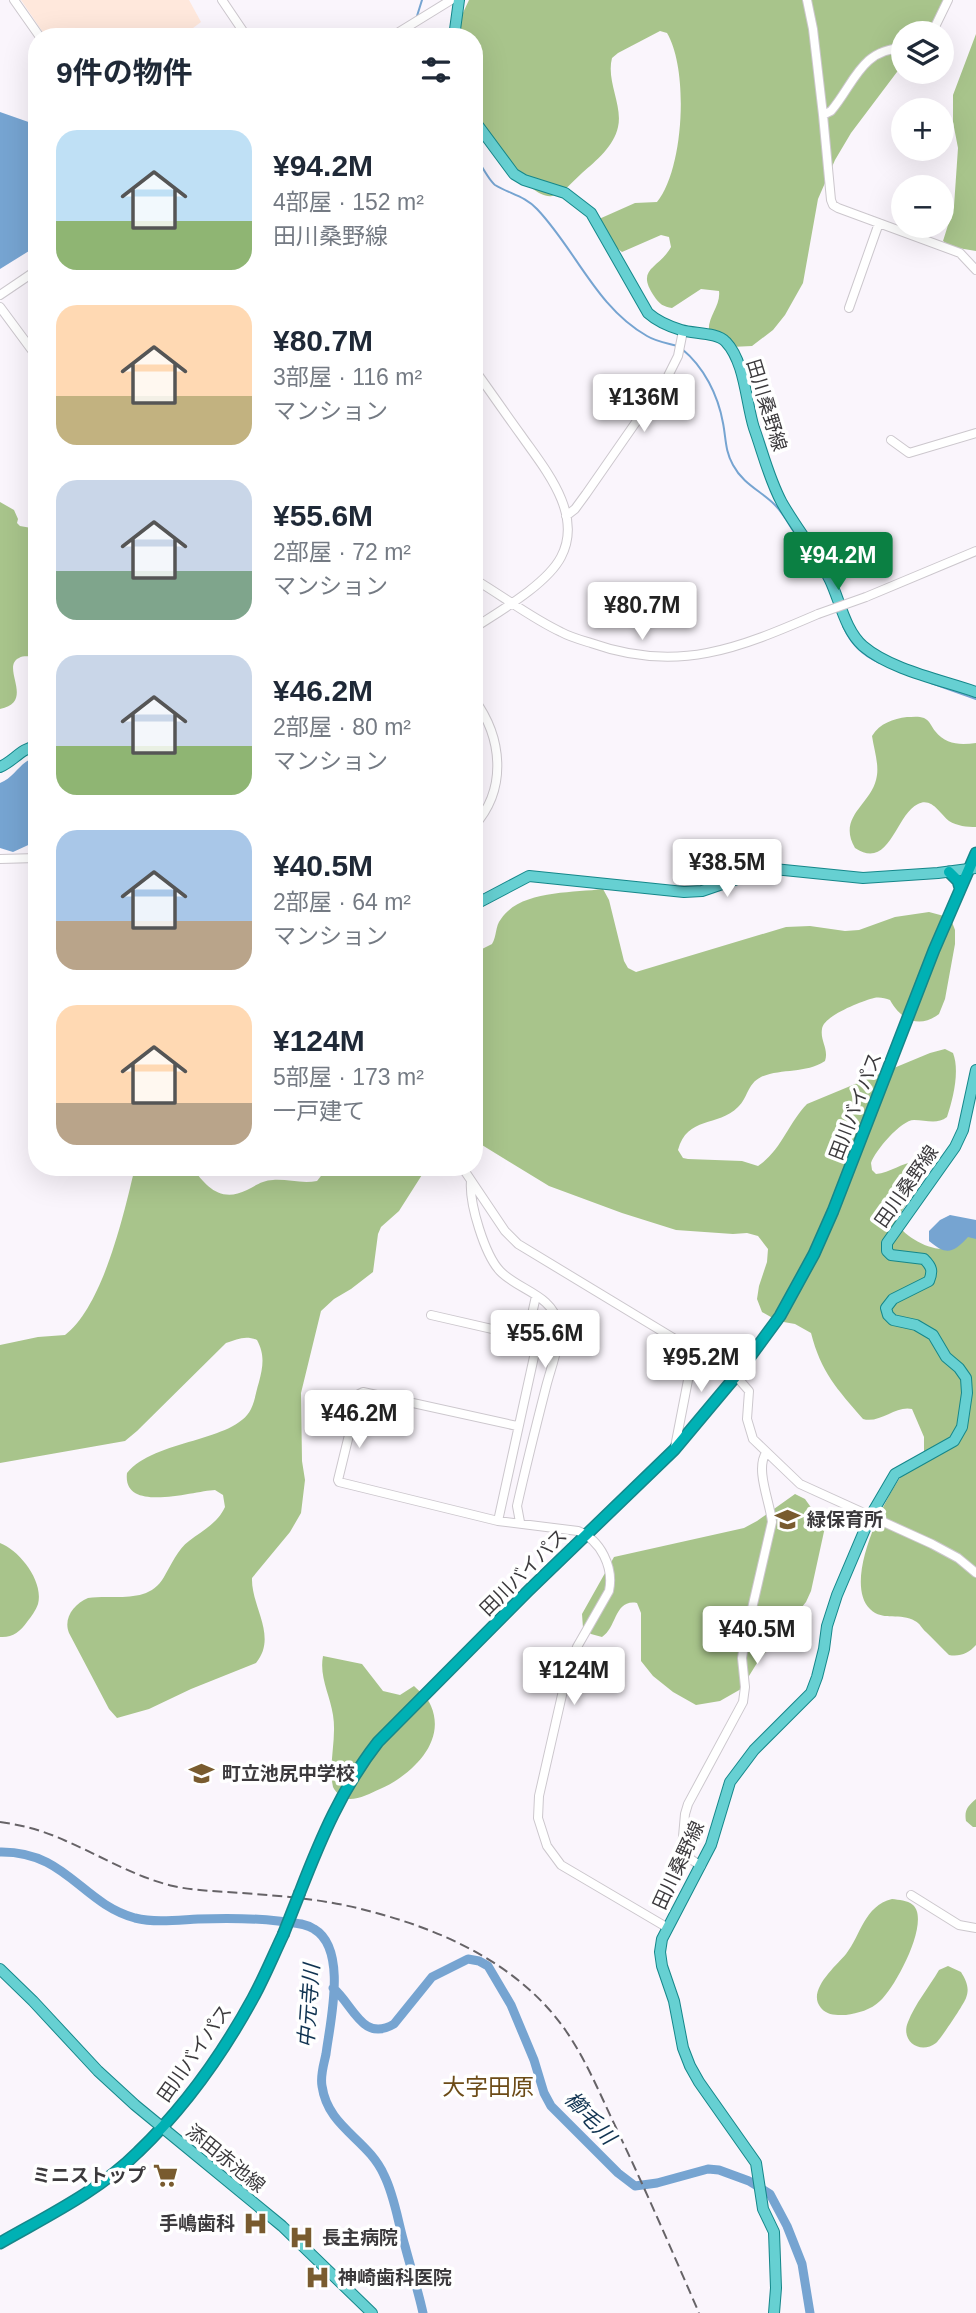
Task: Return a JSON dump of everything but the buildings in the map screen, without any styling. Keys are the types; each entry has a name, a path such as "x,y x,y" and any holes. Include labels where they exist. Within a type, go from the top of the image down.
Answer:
{"highway":[{"name":"田川バイパス","path":"0,2243 69,2204 111,2175 138,2153 161,2128 217,2057 253,1999 283,1935 321,1840 361,1764 378,1742 674,1450 736,1376 780,1316 814,1254 833,1211 960,888 972,869 976,853"},
{"path":"948,872 958,881 960,888"}],"main road":[{"path":"455,28 459,0"},
{"name":"田川桑野線","path":"483,132 514,174 524,180 565,193 592,213 648,313 659,322 683,331 720,338 727,343 736,358 751,417 782,503 817,555 850,630 863,646 891,663 976,692"},
{"path":"0,767 28,749"},
{"path":"483,900 530,876 684,892 716,887 762,870 774,869 863,878 972,869"},
{"name":"田川桑野線","path":"774,2313 774,2229 763,2209 756,2163 699,2082 683,2048 674,2001 661,1961 662,1939 711,1845 730,1782 754,1750 811,1693 820,1668 827,1626 837,1595 871,1516 895,1474 954,1441 962,1427 967,1394 966,1378 946,1357 933,1335 916,1325 893,1320 886,1308 893,1299 929,1281 932,1273 930,1266 924,1259 891,1255 887,1251 887,1242 955,1147 963,1130 976,1070"},
{"name":"添田赤池線","path":"0,1969 98,2071 161,2128 282,2226 372,2313"}],"street":[{"path":"15,0 34,28"},
{"path":"222,0 241,28"},
{"path":"406,28 451,0"},
{"path":"807,0 813,29 833,205 960,253 976,270"},
{"path":"938,21 948,0"},
{"path":"823,115 831,111 868,61 877,53 891,48"},
{"path":"849,307 879,223"},
{"path":"0,295 28,276"},
{"path":"0,307 28,345"},
{"path":"566,516 586,494 668,376 678,356 683,331"},
{"path":"483,382 555,484 566,516 566,542 562,556 554,568 513,602 483,622"},
{"path":"891,440 909,453 976,433"},
{"path":"483,584 562,633 615,652 662,658 707,654 765,637 976,551"},
{"path":"483,711 493,733 498,757 493,792 483,812"},
{"path":"0,859 28,858"},
{"path":"468,1176 505,1231 518,1244 736,1376 749,1391 747,1419 753,1439 800,1484 932,1544 958,1558 976,1573"},
{"path":"471,1181 472,1209 499,1270 548,1303 558,1324 558,1336 517,1506 520,1522"},
{"path":"527,1337 536,1296"},
{"path":"431,1315 527,1337 537,1343 498,1521"},
{"path":"674,1450 688,1375 678,1341"},
{"path":"517,1426 363,1392 359,1394 337,1475 338,1482 498,1521 578,1531 587,1534 603,1555 610,1568 609,1591 577,1647 567,1673 539,1796 538,1818 547,1846 561,1865 668,1928"},
{"path":"701,1866 683,1854 685,1814 743,1702 745,1687 742,1658 745,1639 772,1522 761,1468 766,1453"},
{"path":"911,1895 959,1925 976,1928"}],"shaded area":[{"path":"21,0 189,0 201,22 193,28 40,28"}],"green space":[{"path":"469,0 953,0 936,21 891,21 891,80 851,133 835,160 818,199 803,283 773,330 752,346 731,347 709,332 719,291 701,289 672,308 664,306 654,296 647,280 648,274 671,247 669,237 661,235 622,252 614,246 599,219 635,203 657,202 666,187 678,144 681,94 679,70 667,33 660,31 612,58 611,75 619,119 613,141 564,190 552,196 543,195 522,180 483,136 483,28 459,28"},
{"path":"976,34 976,251 952,247 943,241 944,238 954,238 958,148 953,95"},
{"path":"0,502 14,510 20,526 28,527 28,656 14,662 17,692 15,699 10,705 0,709"},
{"path":"907,717 924,718 939,736 949,741 959,744 976,743 976,827 952,823 932,804 923,802 910,810 884,847 867,853 855,848 850,837 850,828 852,819 873,789 876,780 877,764 872,736 887,722"},
{"path":"603,889 609,900 624,961 628,968 636,972 786,927 859,930 895,917 929,912 944,916 952,922 955,944 945,999 939,1014 924,1021 911,1020 899,1013 890,1000 880,998 844,1010 829,1019 822,1029 825,1061 810,1068 777,1073 756,1080 738,1107 688,1132 678,1150 683,1158 688,1159 742,1161 758,1166 773,1153 807,1104 930,1053 945,1049 953,1053 956,1076 947,1117 935,1121 914,1120 902,1125 883,1144 871,1163 876,1174 911,1162 922,1163 925,1171 923,1176 896,1221 910,1237 941,1249 955,1245 976,1230 976,1645 967,1652 949,1655 917,1622 910,1618 875,1613 863,1596 863,1560 870,1539 887,1499 905,1471 924,1452 924,1437 912,1409 906,1408 876,1419 863,1419 825,1369 811,1333 762,1312 757,1299 768,1249 758,1236 747,1233 676,1230 622,1213 549,1186 483,1146 483,948 492,944 501,919 510,910 533,898"},
{"path":"133,1176 199,1176 215,1191 229,1195 238,1194 269,1180 306,1182 317,1181 321,1176 421,1176 399,1211 381,1227 373,1272 321,1311 301,1393 302,1461 305,1480 301,1513 290,1532 252,1578 264,1632 262,1653 256,1663 149,1709 117,1718 109,1709 69,1633 67,1622 71,1612 88,1598 130,1596 149,1592 164,1577 181,1548 214,1522 225,1507 223,1495 215,1490 147,1497 128,1486 127,1473 156,1453 212,1435 242,1420 254,1403 262,1361 257,1340 245,1338 226,1343 125,1441 0,1463 0,1345 38,1337 65,1335 78,1321 101,1281"},
{"path":"795,1494 805,1499 825,1527 811,1591 806,1602 757,1663 741,1689 720,1701 696,1705 653,1676 641,1661 641,1613 637,1603 624,1605 602,1637 583,1628 582,1614 614,1557 744,1528"},
{"path":"0,1543 22,1559 34,1576 39,1595 36,1609 24,1626 15,1634 4,1637 0,1637"},
{"path":"323,1656 362,1664 383,1691 400,1695 414,1686 430,1703 435,1720 430,1745 414,1767 391,1783 358,1798 344,1798 333,1787 331,1769 334,1724 324,1679"},
{"path":"976,1799 976,1827 973,1827 966,1821 966,1811"},
{"path":"892,1899 913,1905 918,1925 909,1954 894,1983 880,2001 868,2009 846,2015 827,2012 817,2001 817,1994 824,1979 846,1954 869,1914"},
{"path":"948,1966 963,1975 967,1987 966,1998 936,2043 918,2047 907,2035 908,2022 939,1970"}],"water":[{"path":"0,112 28,122 28,252 0,269"},
{"path":"28,761 28,845 13,852 0,848 0,783"},
{"path":"950,1215 976,1220 976,1239 968,1237 954,1249 945,1251 929,1241 929,1231"}],"waterway":[{"path":"417,16 422,0"},
{"path":"483,169 495,185 522,198 537,209 600,294 629,324 658,341 678,346"},
{"path":"682,349 697,364 714,392 721,413 727,450 737,472 778,508 794,532"},
{"path":"815,562 826,582"},
{"path":"843,626 858,648 880,663"},
{"path":"931,683 976,699"},
{"name":"中元寺川","path":"0,1852 23,1854 41,1860 57,1868 116,1911 135,1918 159,1921 228,1918 278,1921 310,1927 324,1939 331,1952 334,1987 322,2086 332,2113 377,2163 388,2183 423,2313"},
{"name":"櫛毛川","path":"333,1988 366,2025 383,2029 394,2024 432,1977 468,1959 488,1966 511,2005 551,2106 618,2173 635,2186 708,2169 719,2170 749,2181 770,2194 787,2226 802,2264 810,2313"}],"railway":[{"path":"0,1822 50,1834 132,1872 173,1886 317,1900 390,1917 448,1938 501,1968 547,2007 581,2056 640,2178 699,2313"}],"place":[{"name":"緑保育所","path":"787,1519"},
{"name":"町立池尻中学校","path":"202,1773"},
{"name":"ミニストップ","path":"166,2175"},
{"name":"手嶋歯科","path":"255,2223"},
{"name":"長主病院","path":"302,2237"},
{"name":"神崎歯科医院","path":"318,2277"}],"district":[{"name":"大字田原","path":"488,2087"}]}
